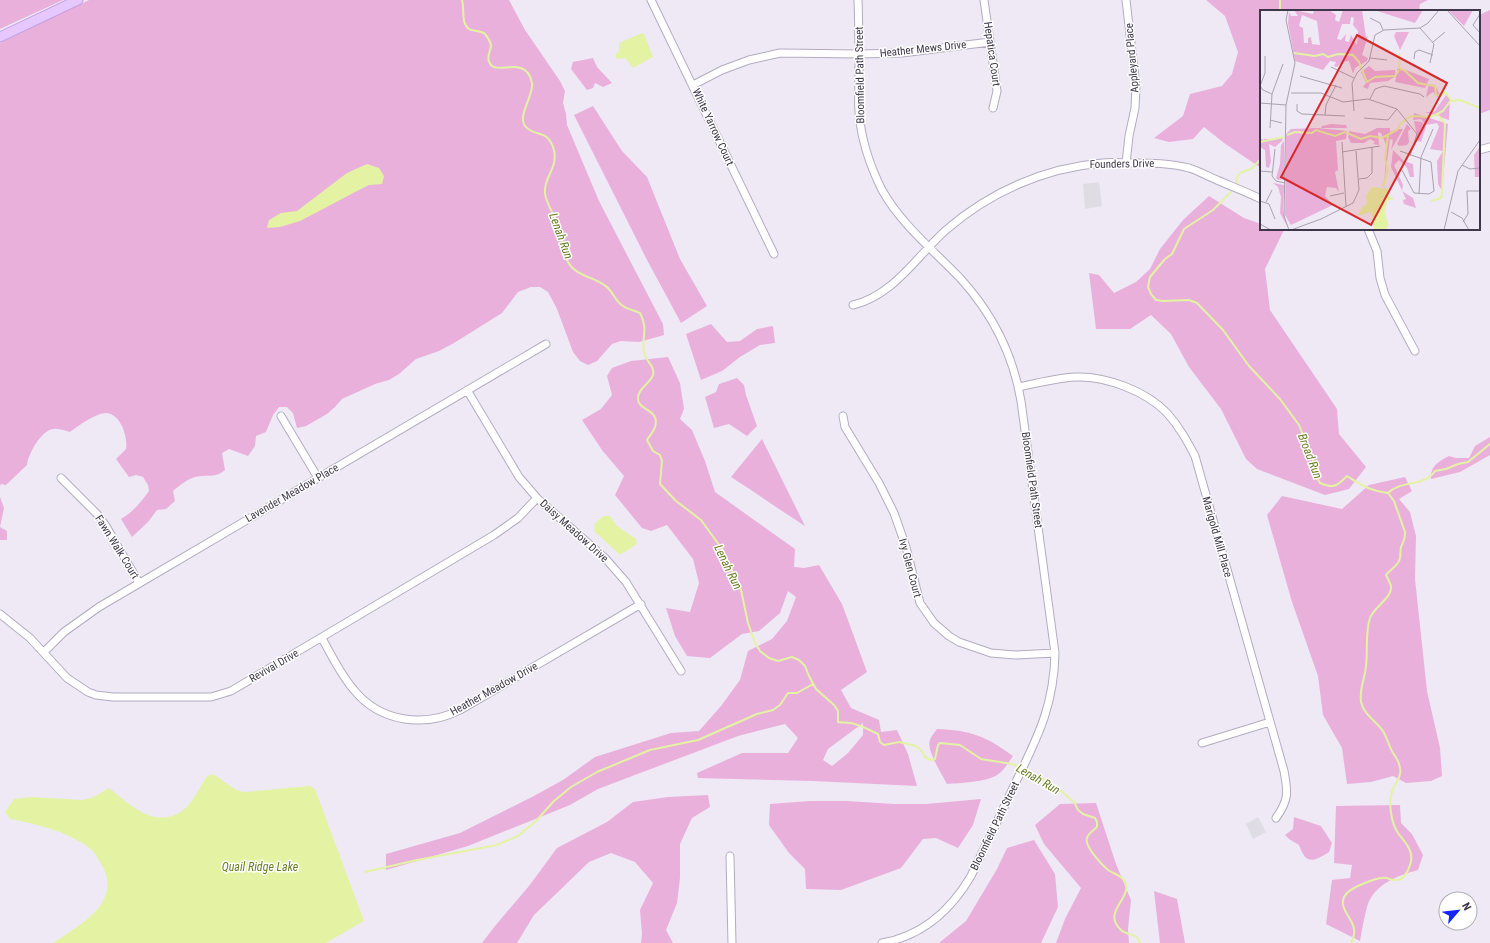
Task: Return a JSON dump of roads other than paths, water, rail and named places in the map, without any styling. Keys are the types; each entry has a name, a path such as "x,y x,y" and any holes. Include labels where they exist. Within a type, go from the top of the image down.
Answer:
{"main road":[{"path":"0,37 78,0"}],"street":[{"name":"White Yarrow Court","path":"651,0 774,254"},
{"name":"Bloomfield Path Street","path":"858,0 859,112 864,144 869,158 883,191 894,208 929,248 977,298 989,316 1005,344 1019,387 1055,653 1055,673 1050,702 1045,718 1029,755 971,876 955,900 937,917 919,930 904,938 882,943"},
{"name":"Hepatica Court","path":"984,0 997,91 993,108"},
{"name":"Appleyard Place","path":"1126,0 1136,86 1135,108 1129,136 1126,163"},
{"name":"Heather Mews Drive","path":"693,85 722,70 749,60 780,53 902,53 990,42"},
{"path":"1480,150 1490,147"},
{"name":"Founders Drive","path":"853,305 866,302 880,294 899,278 946,230 978,206 1012,186 1071,167 1104,163 1161,163 1188,168 1260,199"},
{"path":"1368,230 1377,251 1383,291 1415,351"},
{"name":"Lavender Meadow Place","path":"44,652 64,632 79,620 139,583 546,344"},
{"name":"Marigold Mill Place","path":"1019,387 1065,378 1078,377 1107,380 1124,386 1144,396 1166,412 1175,422 1188,442 1195,456 1287,785 1284,806 1276,818"},
{"name":"Daisy Meadow Drive","path":"467,390 514,470 537,498 605,558 626,582 681,671"},
{"path":"281,416 318,478"},
{"name":"Ivy Glen Court","path":"843,416 845,427 879,483 894,513 906,547 920,603 934,623 949,636 959,642 991,653 1015,655 1055,653"},
{"name":"Fawn Walk Court","path":"61,478 84,500 106,526 139,583"},
{"name":"Revival Drive","path":"0,614 44,652 71,681 88,692 96,695 113,696 211,697 231,691 500,532 518,518 537,498"},
{"name":"Heather Meadow Drive","path":"322,638 349,683 358,695 365,701 382,712 394,717 411,720 427,720 447,716 460,710 641,604"},
{"path":"1202,742 1270,722"},
{"path":"730,856 732,943"}],"water":[{"path":"642,33 645,36 653,57 633,68 625,58 617,59 615,55 619,51 619,43"},
{"path":"367,164 379,168 384,176 382,184 369,185 300,221 280,227 267,228 269,220 281,213 297,211 347,173"},
{"path":"604,516 610,516 617,526 636,539 637,544 620,555 594,531 595,523"},
{"name":"Quail Ridge Lake","path":"213,774 236,790 244,792 310,786 315,789 364,921 326,943 53,943 82,924 100,906 107,892 106,876 104,869 95,854 91,849 80,842 50,829 10,819 5,812 14,799 31,797 83,800 94,797 109,788 143,813 162,818 172,816 182,811 196,795 207,776"}],"waterway":[{"name":"Lenah Run","path":"462,0 465,25 471,30 484,33 490,41 491,46 488,58 492,66 496,68 519,68 525,70 529,75 532,88 524,111 523,122 529,130 545,136 551,143 554,150 554,163 546,183 545,193 548,205 558,224 564,253 568,262 576,271 603,284 621,304 640,313 643,319 643,347 646,358 653,368 653,375 640,391 638,398 641,405 655,417 656,421 654,429 647,440 653,451 660,455 662,461 660,484 676,501 701,520 722,549 741,590 748,623 755,643 760,651 769,658 778,661 792,657 799,660 805,666 816,689 834,705 838,711 838,722 854,724 878,734 880,742 884,745 899,742 916,746 922,751 925,757 931,760 935,759 938,745 940,743 960,745 981,759 1012,764 1045,780 1061,791 1074,802 1078,810 1083,814 1095,818 1097,827 1087,838 1088,846 1105,868 1120,876 1124,880 1126,888 1125,894 1114,917 1121,930 1137,937 1140,943"},
{"name":"Broad Run","path":"1280,0 1280,10"},
{"name":"Broad Run","path":"1260,160 1251,169 1240,173 1237,177 1236,187 1213,210 1184,229 1172,254 1165,259 1150,277 1148,287 1156,300 1189,300 1197,303 1223,330 1249,366 1280,399 1299,425 1313,460 1317,478 1320,483 1335,486 1347,476 1366,487 1388,493 1394,501 1405,532 1405,538 1401,547 1399,561 1397,565 1386,575 1391,586 1391,590 1372,614 1368,624 1366,666 1361,688 1361,702 1367,714 1383,731 1399,763 1400,774 1391,795 1391,813 1395,828 1410,851 1411,860 1409,868 1402,878 1397,880 1384,878 1375,880 1359,886 1347,893 1344,898 1343,907 1353,924 1354,935 1351,943"},
{"path":"1388,493 1399,486 1419,482 1431,476 1435,471 1468,462 1490,444"},
{"path":"365,872 417,860 497,845 518,836 536,821 554,801 571,787 597,772 650,750 698,740 757,714 773,710 780,705 788,693 797,693 813,684"}]}
